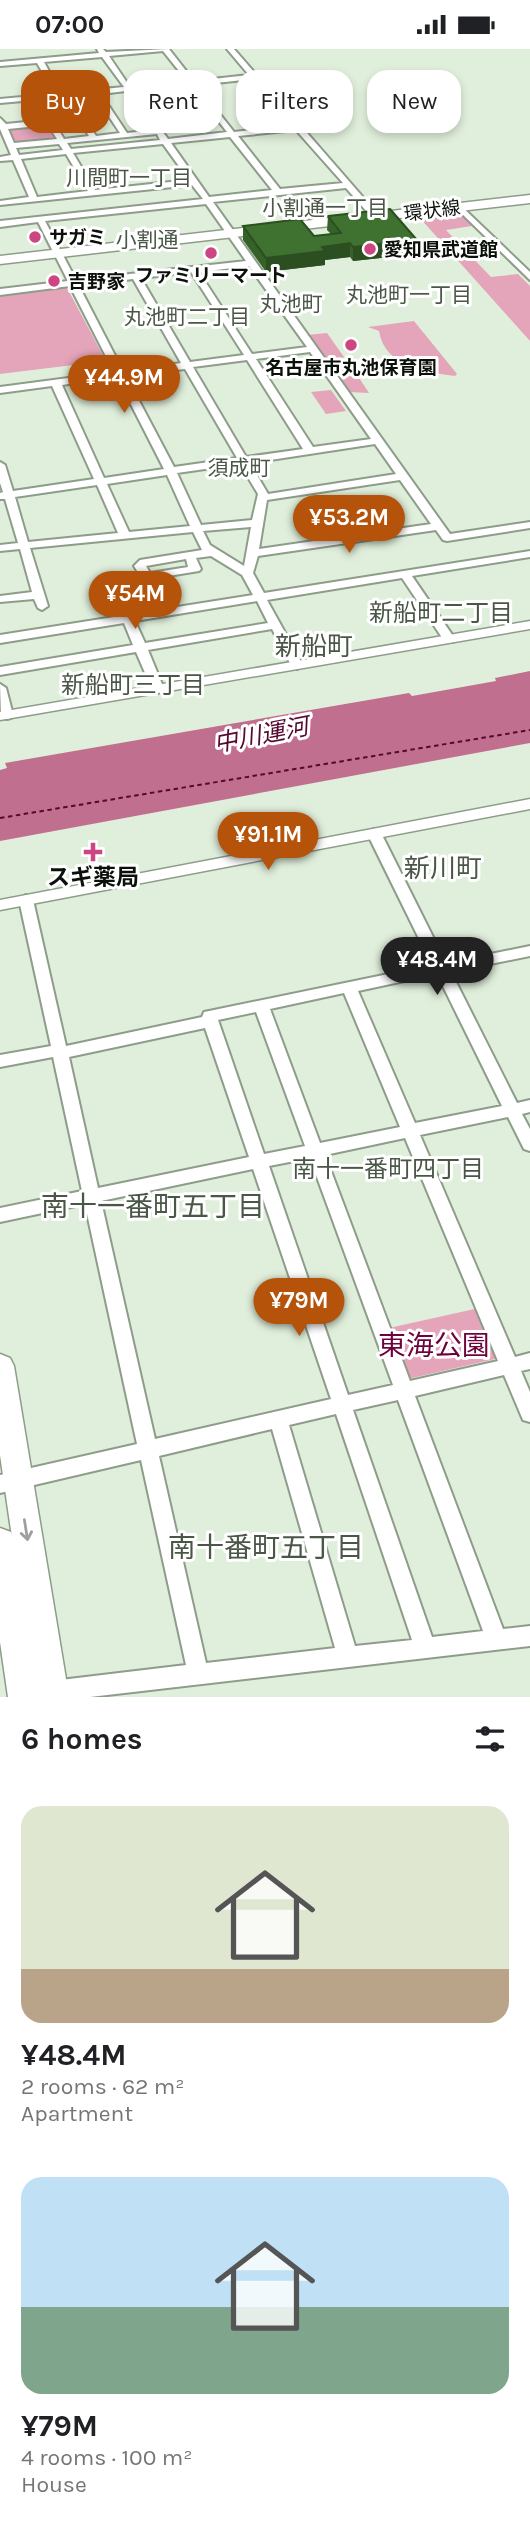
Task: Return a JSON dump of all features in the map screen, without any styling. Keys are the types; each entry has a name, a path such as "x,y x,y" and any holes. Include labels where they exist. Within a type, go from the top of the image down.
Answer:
{"main road":[{"name":"環状線","path":"228,230 530,192"},
{"name":"環状線","path":"0,253 55,250 530,199"},
{"name":"環状線","path":"0,260 55,250"},
{"path":"0,1366 9,1482 43,1695"},
{"path":"0,1542 43,1695"}],"street":[{"path":"0,64 102,52 164,49 181,70"},
{"path":"230,49 249,70"},
{"path":"102,52 124,83"},
{"path":"38,60 45,70"},
{"path":"0,101 21,99"},
{"path":"110,113 125,135"},
{"path":"222,120 278,192"},
{"path":"21,123 1,123 55,250 171,471 205,547 247,573 297,665"},
{"path":"57,133 93,193"},
{"path":"90,133 94,138"},
{"path":"0,148 147,133"},
{"path":"159,133 447,538 530,525"},
{"path":"0,159 242,133"},
{"path":"304,133 371,211"},
{"path":"0,168 172,150"},
{"path":"0,203 194,182"},
{"path":"0,223 349,185"},
{"path":"460,207 530,277"},
{"path":"0,292 250,263"},
{"path":"193,269 310,451"},
{"path":"135,276 263,494 256,523 255,553 247,573"},
{"path":"0,390 312,349"},
{"path":"56,383 125,535"},
{"path":"4,496 377,441"},
{"path":"0,465 4,496 24,545 40,601 0,599"},
{"path":"262,498 402,476"},
{"path":"0,548 256,523"},
{"path":"255,553 438,526"},
{"path":"190,556 213,552"},
{"path":"0,639 530,554"},
{"path":"405,574 449,639"},
{"path":"128,618 158,689"},
{"path":"0,671 275,625"},
{"path":"0,688 4,715 530,625"},
{"path":"0,905 530,804"},
{"path":"374,833 530,1145"},
{"path":"26,900 198,1674"},
{"path":"425,1648 209,1016 530,951"},
{"path":"349,987 530,1414"},
{"path":"261,1005 497,1640"},
{"path":"0,1061 211,1021"},
{"path":"0,1215 530,1106"},
{"path":"9,1482 530,1361"},
{"path":"278,1419 348,1657"},
{"path":"43,1695 198,1674 530,1636"}],"green space":[{"path":"21,127 21,133 54,133 58,140 13,144 7,129"},
{"path":"458,212 472,226 446,230 491,277 518,274 530,286 530,341 419,217"},
{"path":"66,286 106,361 0,374 0,294"},
{"path":"414,321 457,374 455,376 420,370 398,360 389,353 379,331 368,327"},
{"path":"327,333 343,358 325,360 307,335"},
{"path":"348,361 369,393 348,392 327,363"},
{"path":"331,390 346,411 326,414 311,392"},
{"name":"東海公園","path":"479,1308 498,1354 495,1359 412,1378 406,1375 389,1328"}],"water":[{"name":"中川運河","path":"530,671 530,743 0,841 0,770 7,768 5,763 409,693 412,696 496,681 495,678"}],"building":[{"path":"390,209 417,240 353,247 350,243 322,247 325,251 266,258 243,226 300,219 314,236 341,233 328,216"}],"ferry route":[{"path":"0,818 530,730"}],"place":[{"name":"サガミ","path":"35,237"},
{"name":"愛知県武道館","path":"370,249"},
{"name":"ファミリーマート","path":"211,253"},
{"name":"吉野家","path":"54,281"},
{"name":"名古屋市丸池保育園","path":"351,345"},
{"name":"スギ薬局","path":"93,852"}],"district":[{"name":"川間町一丁目","path":"129,178"},
{"name":"小割通一丁目","path":"325,208"},
{"name":"小割通","path":"147,240"},
{"name":"丸池町一丁目","path":"409,295"},
{"name":"丸池町","path":"291,304"},
{"name":"丸池町二丁目","path":"187,317"},
{"name":"須成町","path":"239,468"},
{"name":"新船町二丁目","path":"441,613"},
{"name":"新船町","path":"314,646"},
{"name":"新船町三丁目","path":"133,685"},
{"name":"新川町","path":"443,868"},
{"name":"南十一番町四丁目","path":"388,1169"},
{"name":"南十一番町五丁目","path":"153,1206"},
{"name":"南十番町五丁目","path":"266,1547"}]}
